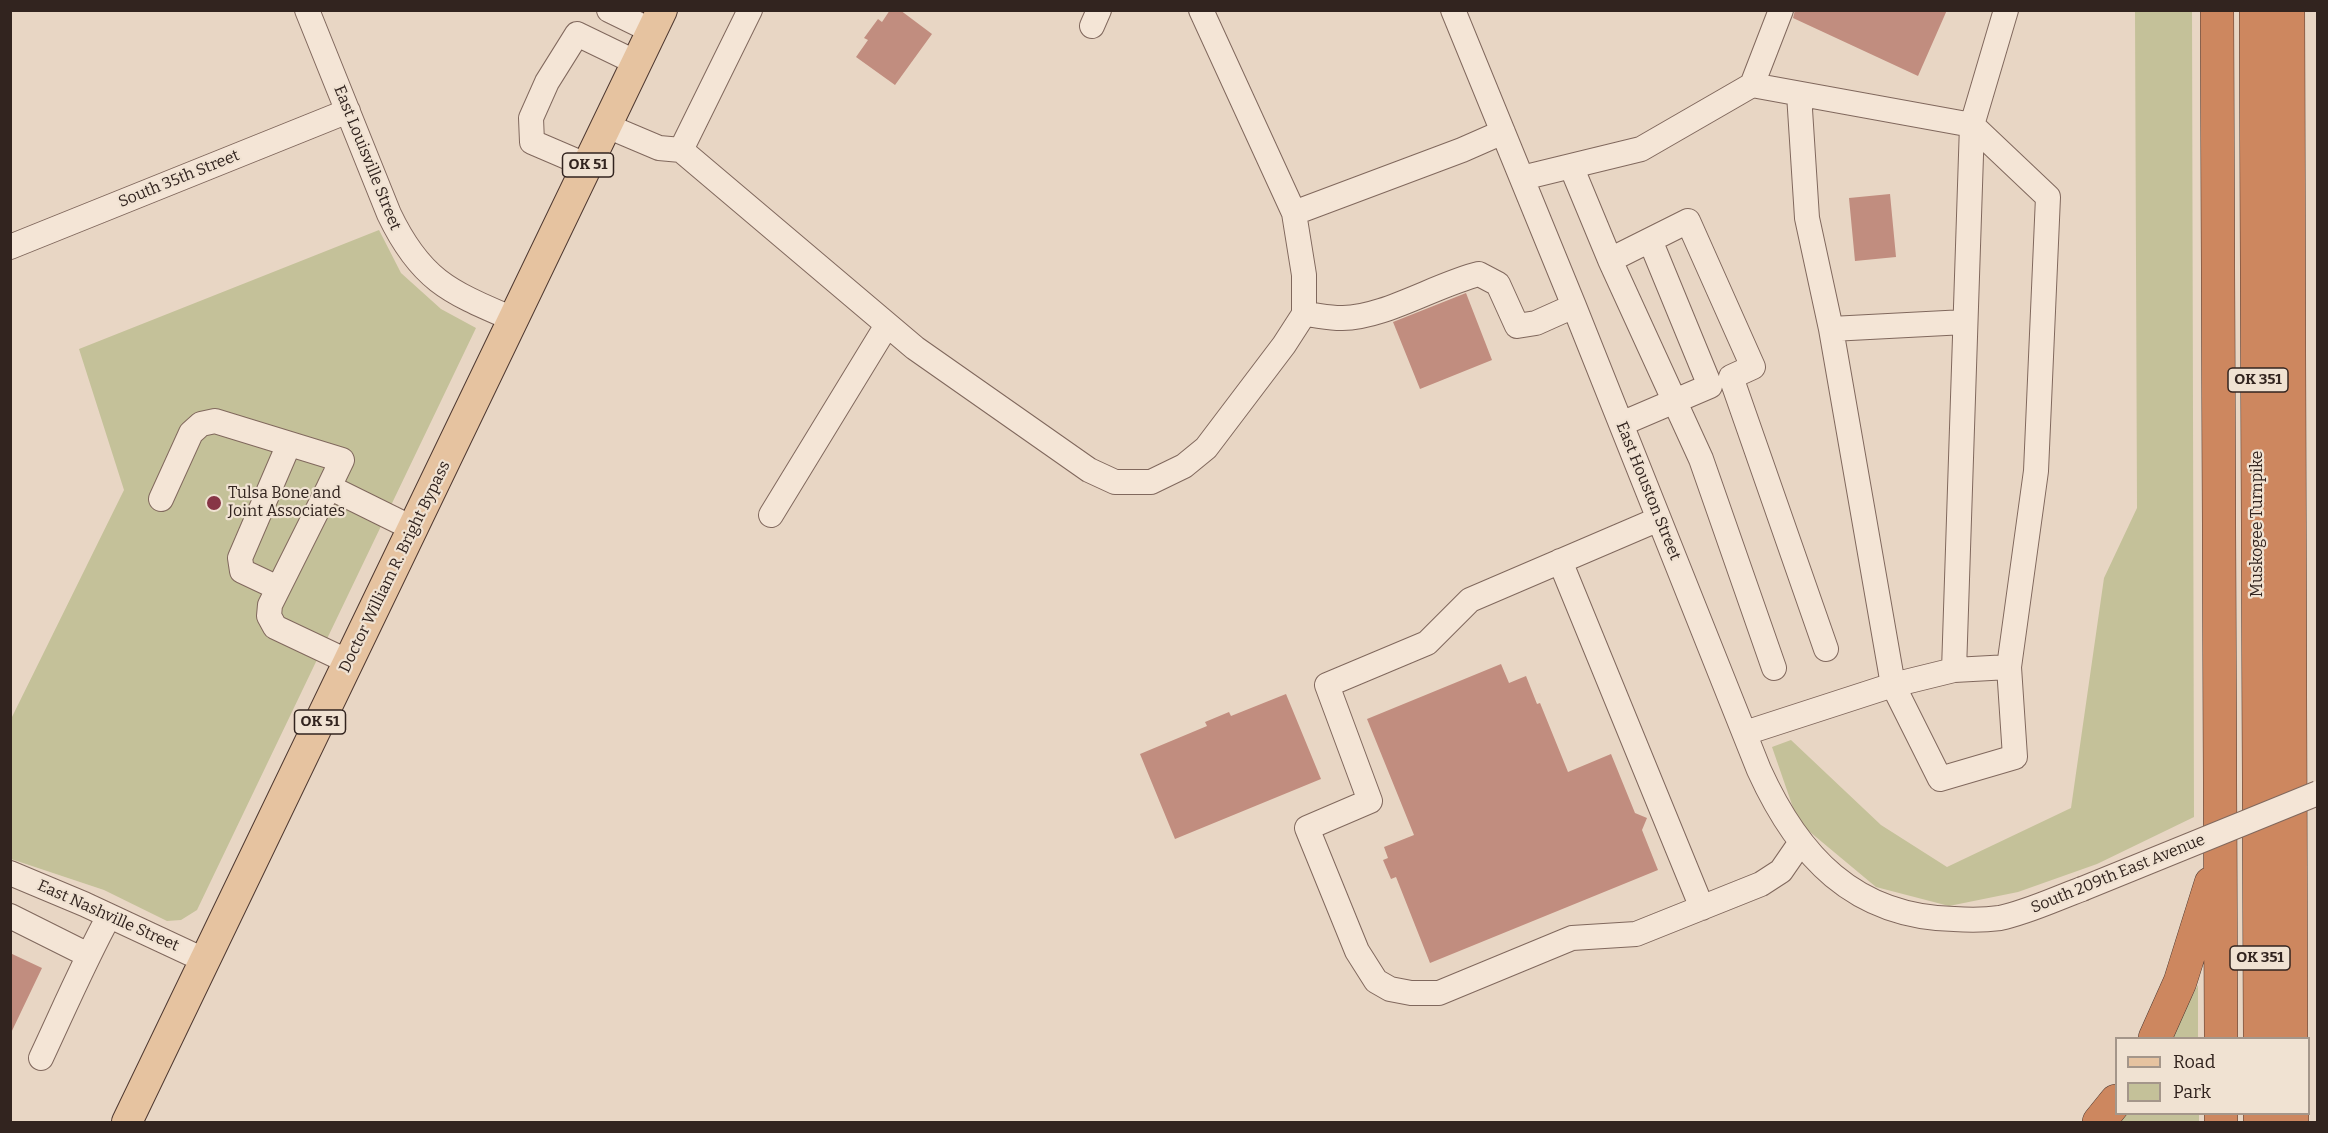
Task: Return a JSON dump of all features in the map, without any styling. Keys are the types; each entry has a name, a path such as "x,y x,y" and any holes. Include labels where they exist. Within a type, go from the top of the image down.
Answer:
{"highway":[{"path":"2217,10 2221,1037"},
{"name":"Muskogee Turnpike","path":"2256,10 2260,1037"},
{"name":"Muskogee Turnpike","path":"2288,10 2291,1037"},
{"path":"2156,1037 2180,982 2220,856"},
{"path":"2099,1122 2115,1102"}],"main road":[{"name":"Doctor William R. Bright Bypass","path":"127,1122 657,21"}],"street":[{"name":"East Louisville Street","path":"308,10 401,240 413,257 445,287 466,299 515,320"},
{"path":"609,10 657,21"},
{"path":"681,150 750,10"},
{"path":"607,126 659,148 681,150 915,348 1089,470 1115,482 1151,482 1184,466 1206,448 1284,345 1304,314 1304,275 1294,213 1201,10"},
{"name":"East Houston Street","path":"1454,10 1622,424 1744,733 1771,795 1783,818 1818,862 1852,890 1881,906 1911,916"},
{"path":"1522,178 1641,149 1752,85 1781,10"},
{"path":"1954,670 1972,124 2006,10"},
{"path":"588,166 532,141 531,118 547,82 577,34 637,63"},
{"path":"1752,85 1972,124 2048,197 2036,471 2009,667 2015,756 1940,779 1893,685 1831,329 1807,218 1799,94"},
{"name":"South 35th Street","path":"10,247 348,111"},
{"path":"1294,213 1462,150 1503,132"},
{"path":"1571,166 1610,260 1701,459 1774,668"},
{"path":"1610,260 1688,220 1753,367 1622,424"},
{"path":"1650,240 1720,382 1827,649"},
{"path":"1304,314 1343,318 1378,311 1462,278 1479,274 1498,284 1517,326 1536,323 1574,306"},
{"path":"1831,329 1965,322"},
{"path":"771,515 887,325"},
{"path":"161,499 190,433 201,424 215,421 342,460 270,605 269,616 275,627 349,662"},
{"path":"278,588 242,571 240,558 289,444"},
{"path":"329,487 414,529"},
{"path":"1659,519 1470,600 1427,643 1327,685 1370,801 1307,828 1358,951 1376,981 1390,989 1411,993 1439,993 1572,938 1636,934 1761,884 1781,871 1801,842"},
{"path":"1560,561 1702,908"},
{"path":"1744,733 1893,685 1954,670 2009,667"},
{"name":"South 209th East Avenue","path":"1911,916 1975,920 1999,918 2022,912 2318,794"},
{"name":"East Nashville Street","path":"10,873 204,960"},
{"path":"10,916 88,954"},
{"path":"41,1058 88,954 109,916"}],"green space":[{"path":"2135,11 2192,11 2194,817 2097,864 2018,892 1949,906 1876,887 1798,822 1772,747 1791,740 1881,825 1947,867 2071,808 2104,578 2137,508"},
{"path":"379,230 401,273 441,309 476,328 197,910 181,920 167,921 104,890 11,859 10,721 124,490 79,349"},
{"path":"2198,985 2198,1037 2170,1037"},
{"path":"2122,1115 2199,1115 2199,1122 2115,1122"}],"building":[{"path":"890,10 900,10 932,34 895,85 856,57 868,40 864,38 878,19 882,22"},
{"path":"1795,10 1947,10 1918,76 1793,18"},
{"path":"1890,194 1896,257 1855,261 1849,198"},
{"path":"1466,293 1492,360 1420,389 1393,322"},
{"path":"1501,664 1509,683 1526,676 1537,704 1540,703 1568,772 1611,754 1635,813 1647,818 1642,830 1658,870 1430,963 1396,877 1391,879 1383,860 1388,858 1384,847 1414,835 1367,719"},
{"path":"1286,694 1321,779 1175,839 1140,754 1207,726 1205,722 1229,712 1231,716"},
{"path":"10,953 42,968 10,1035"}],"place":[{"name":"Tulsa Bone and Joint Associates","path":"214,503"}]}
